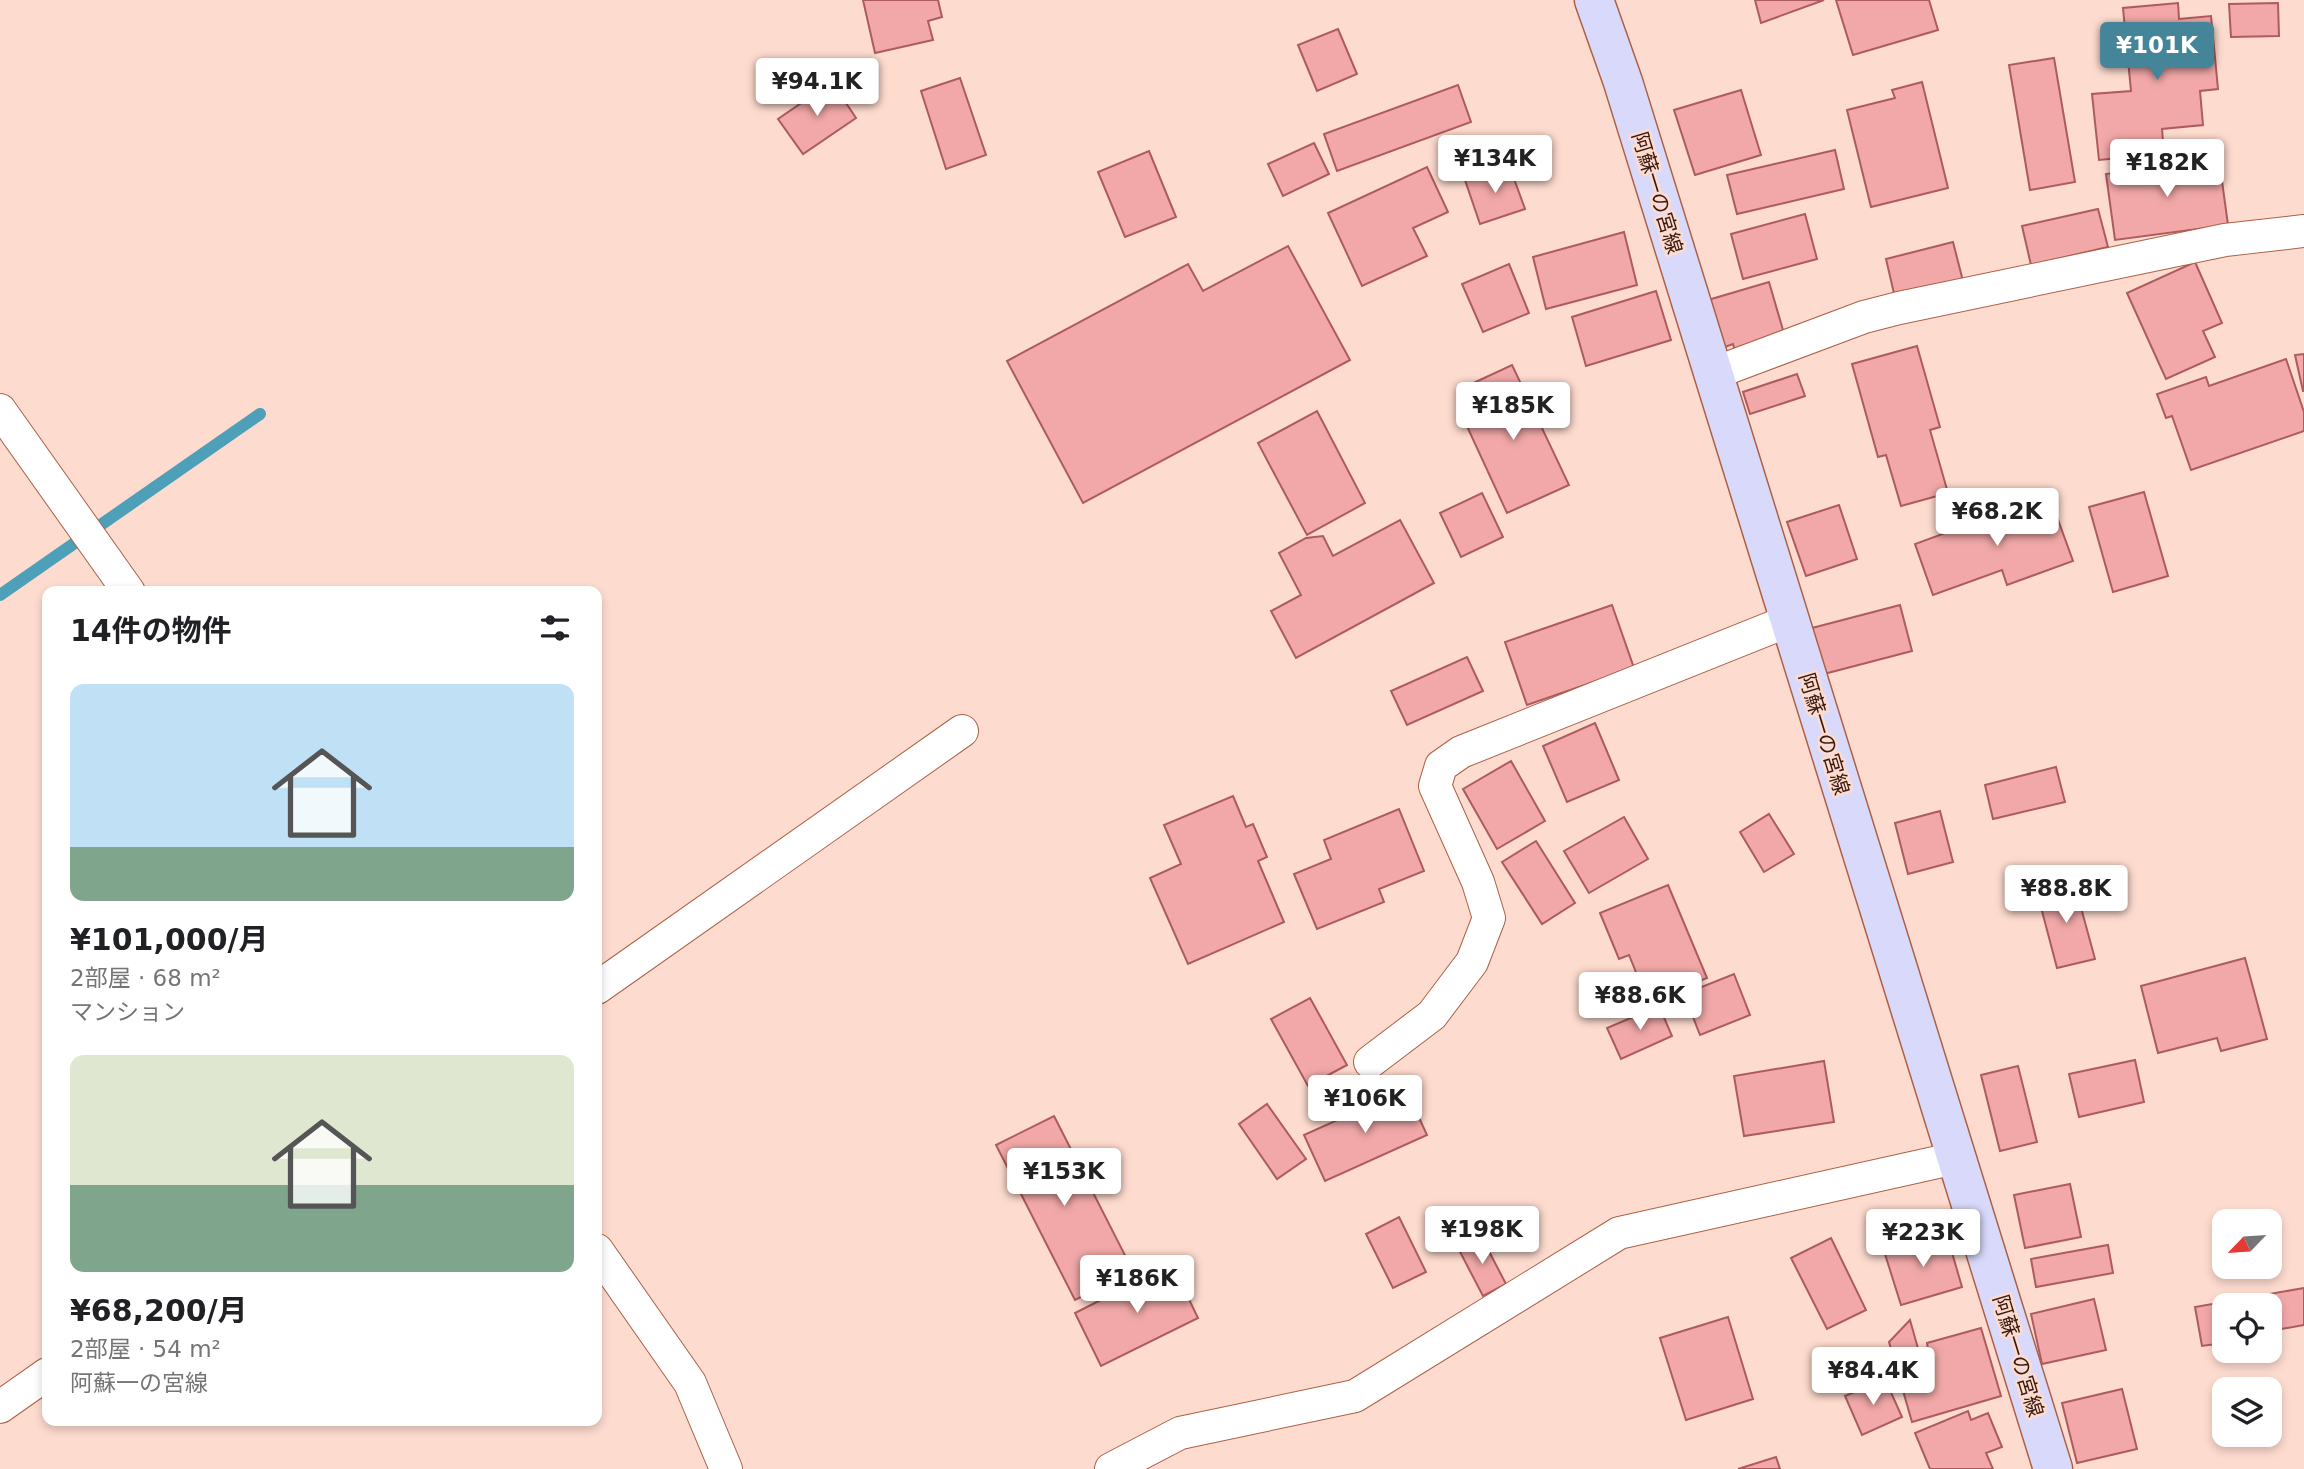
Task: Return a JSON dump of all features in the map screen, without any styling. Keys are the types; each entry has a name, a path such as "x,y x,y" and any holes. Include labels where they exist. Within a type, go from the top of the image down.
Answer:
{"main road":[{"name":"阿蘇一の宮線","path":"1594,0 1623,82 2053,1469"}],"street":[{"path":"1712,374 1864,317 2225,240 2304,231"},
{"path":"0,410 125,586"},
{"path":"1370,1062 1432,1015 1472,962 1489,918 1478,881 1435,786 1441,766 1461,751 1788,621"},
{"path":"602,984 962,731"},
{"path":"1111,1469 1180,1433 1355,1396 1619,1233 1956,1158"},
{"path":"602,1257 690,1382 726,1469"},
{"path":"0,1407 42,1378"}],"building":[{"path":"863,0 938,0 942,17 928,21 933,40 875,53"},
{"path":"1755,0 1824,0 1761,23"},
{"path":"1836,0 1929,0 1938,30 1853,55"},
{"path":"2178,3 2179,19 2211,16 2218,89 2200,91 2203,125 2162,129 2164,154 2099,160 2092,94 2131,91 2123,8"},
{"path":"2278,3 2279,36 2231,37 2229,4"},
{"path":"1338,29 1357,74 1317,91 1298,45"},
{"path":"2054,58 2075,182 2030,190 2009,65"},
{"path":"960,78 986,155 946,169 921,91"},
{"path":"832,82 856,118 803,154 778,119"},
{"path":"1922,82 1948,188 1871,207 1847,110 1895,98 1892,90"},
{"path":"1458,85 1471,122 1337,171 1324,134"},
{"path":"1741,90 1761,155 1695,175 1674,110"},
{"path":"1314,143 1329,174 1283,196 1268,164"},
{"path":"1835,150 1844,189 1737,214 1727,175"},
{"path":"1149,151 1176,217 1125,237 1098,172"},
{"path":"2219,159 2228,225 2115,240 2106,174"},
{"path":"1509,165 1525,209 1480,224 1465,180"},
{"path":"1427,167 1448,212 1413,228 1427,256 1362,286 1328,213"},
{"path":"2098,209 2108,247 2031,265 2022,226"},
{"path":"1805,214 1817,259 1743,279 1731,234"},
{"path":"1624,232 1637,285 1546,309 1533,257"},
{"path":"1953,242 1964,285 1896,302 1886,259"},
{"path":"1288,246 1350,360 1083,503 1007,361 1188,264 1203,291"},
{"path":"2195,262 2222,323 2203,331 2215,357 2166,379 2127,293"},
{"path":"1509,264 1529,313 1483,332 1462,284"},
{"path":"1769,282 1785,337 1735,351 1733,344 1722,348 1708,300"},
{"path":"1656,291 1671,340 1586,366 1572,317"},
{"path":"1917,346 1940,427 1930,430 1948,493 1901,506 1886,455 1878,457 1852,364"},
{"path":"2304,354 2304,391 2303,391 2295,355"},
{"path":"2286,359 2304,412 2304,431 2191,470 2172,416 2166,418 2157,394 2206,377 2209,386"},
{"path":"1512,365 1569,485 1507,513 1465,422 1483,414 1469,385"},
{"path":"1797,374 1805,396 1750,414 1743,392"},
{"path":"1317,411 1365,503 1307,535 1258,443"},
{"path":"2144,492 2168,576 2113,592 2089,507"},
{"path":"1482,493 1503,537 1461,557 1440,513"},
{"path":"2049,495 2073,561 2007,585 2002,570 1933,595 1915,544"},
{"path":"1839,505 1857,559 1806,576 1787,522"},
{"path":"1400,520 1434,583 1296,658 1271,611 1301,595 1279,553 1306,538 1323,536 1333,556"},
{"path":"1612,605 1634,668 1527,705 1505,642"},
{"path":"1900,605 1912,651 1824,674 1812,628"},
{"path":"1467,657 1483,691 1407,725 1391,691"},
{"path":"1595,723 1619,780 1567,802 1543,746"},
{"path":"1511,761 1545,821 1497,849 1463,789"},
{"path":"2056,767 2065,802 1993,819 1985,785"},
{"path":"1233,796 1246,827 1253,824 1267,857 1258,861 1284,922 1188,964 1150,878 1181,864 1164,825"},
{"path":"1399,809 1424,871 1379,889 1384,902 1317,929 1294,874 1331,859 1324,840"},
{"path":"1940,811 1953,862 1908,874 1895,823"},
{"path":"1769,814 1794,854 1764,872 1740,832"},
{"path":"1624,817 1648,859 1589,893 1564,851"},
{"path":"1536,841 1575,903 1542,924 1502,862"},
{"path":"2074,882 2095,959 2057,968 2037,892"},
{"path":"1668,885 1707,978 1648,1002 1629,955 1619,959 1600,913"},
{"path":"2245,958 2267,1039 2221,1051 2217,1038 2158,1053 2141,986"},
{"path":"1734,974 1750,1015 1700,1035 1684,994"},
{"path":"1310,998 1347,1065 1308,1086 1271,1019"},
{"path":"1659,1006 1672,1036 1621,1059 1607,1028"},
{"path":"2135,1060 2144,1102 2079,1117 2069,1074"},
{"path":"1824,1061 1834,1122 1744,1136 1734,1076"},
{"path":"2018,1066 2037,1142 2000,1151 1981,1075"},
{"path":"1406,1089 1427,1135 1325,1181 1304,1135"},
{"path":"1267,1104 1306,1159 1277,1179 1239,1124"},
{"path":"1054,1116 1133,1271 1075,1300 996,1145"},
{"path":"2070,1184 2081,1237 2025,1248 2014,1195"},
{"path":"1399,1217 1426,1272 1393,1288 1366,1234"},
{"path":"1946,1232 1962,1287 1901,1305 1884,1251"},
{"path":"1481,1236 1506,1284 1483,1296 1458,1248"},
{"path":"1831,1238 1866,1310 1827,1329 1791,1258"},
{"path":"2108,1245 2113,1273 2036,1287 2031,1259"},
{"path":"1172,1264 1198,1318 1101,1366 1075,1313"},
{"path":"2304,1288 2304,1325 2282,1329 2282,1293 2275,1293"},
{"path":"2094,1299 2106,1350 2042,1364 2031,1314"},
{"path":"2212,1304 2212,1345 2202,1346 2195,1307"},
{"path":"1728,1317 1753,1399 1686,1420 1660,1338"},
{"path":"1910,1320 1919,1352 1928,1349 1927,1343 1981,1328 2001,1396 1912,1422 1889,1342"},
{"path":"1885,1379 1902,1417 1862,1435 1845,1396"},
{"path":"2122,1389 2137,1449 2077,1463 2062,1403"},
{"path":"1968,1411 1971,1420 1988,1413 2002,1447 1986,1453 1993,1469 1930,1469 1915,1433"},
{"path":"1776,1457 1780,1469 1738,1469"}],"waterway":[{"path":"0,595 260,414"}]}
